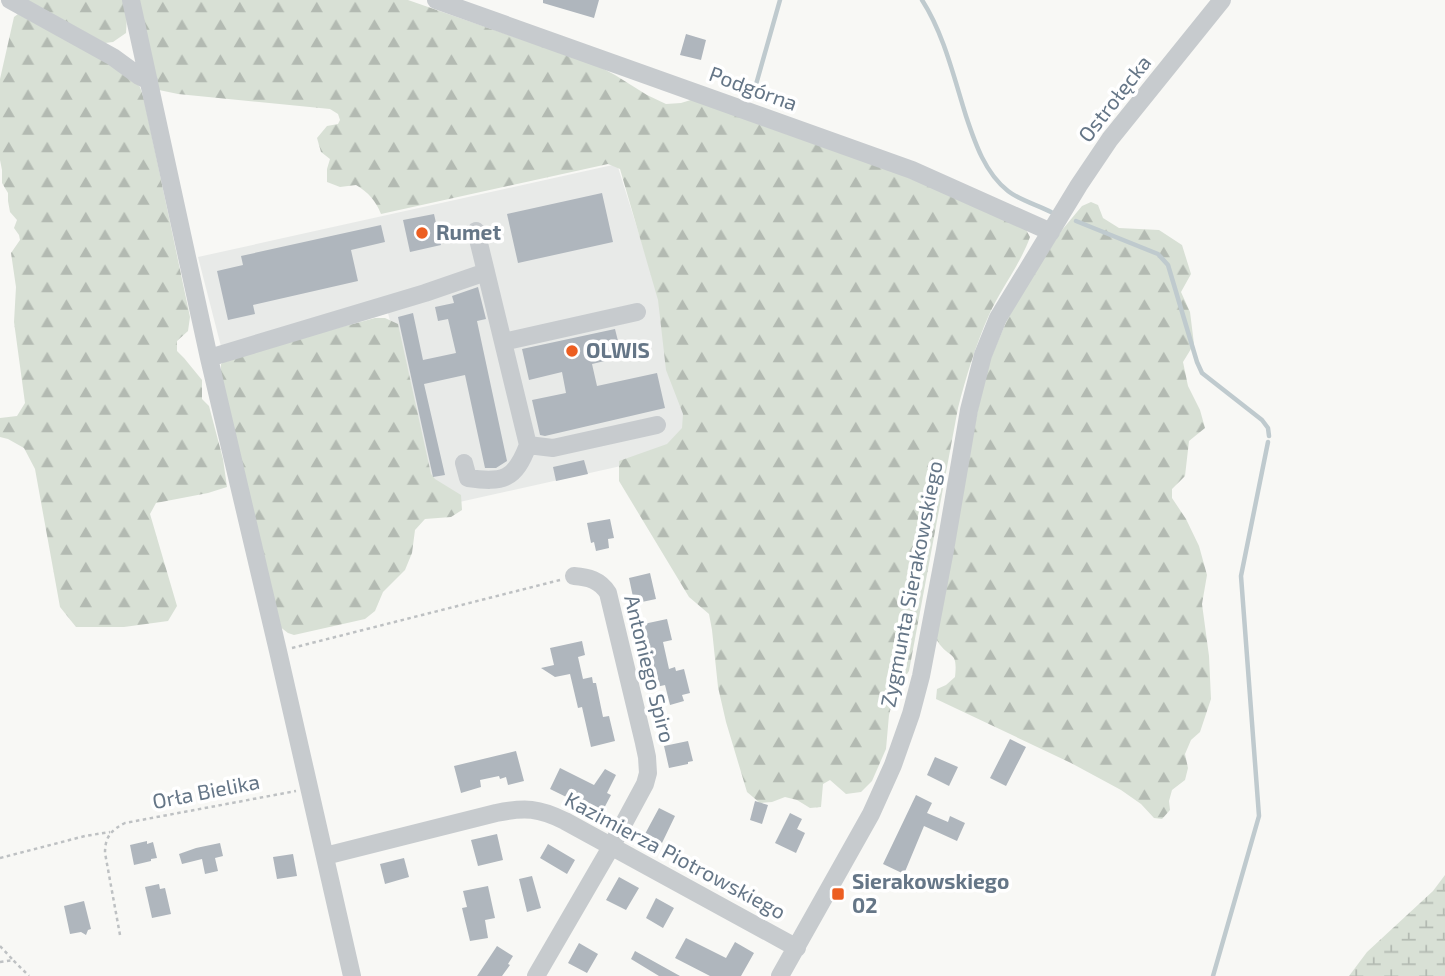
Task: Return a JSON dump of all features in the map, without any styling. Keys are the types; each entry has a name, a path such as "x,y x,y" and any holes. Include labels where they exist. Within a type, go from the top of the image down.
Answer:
{"street":[{"path":"131,0 209,358 352,976"},
{"name":"Podgórna","path":"436,0 912,170 1051,232"},
{"name":"Ostrołęcka","path":"1051,232 1110,139 1222,0"},
{"path":"13,2 113,57 149,81"},
{"path":"464,463 468,478 485,480 509,476 516,469 528,445 476,231"},
{"name":"Zygmunta Sierakowskiego","path":"780,976 871,814 893,765 921,677 976,381 998,318 1051,232"},
{"path":"209,358 486,272"},
{"path":"503,342 637,312"},
{"path":"528,445 553,449 657,425"},
{"name":"Antoniego Spiro","path":"536,976 611,847 648,774 647,757 608,593 595,580 574,576"},
{"name":"Kazimierza Piotrowskiego","path":"325,856 496,813 536,809 553,815 797,948"}],"path":[{"path":"278,651 574,576"},
{"name":"Orła Bielika","path":"0,858 110,832 125,823 310,788"},
{"path":"110,832 105,842 105,853 120,935"},
{"path":"0,946 29,976"},
{"path":"0,962 13,960"}],"shaded area":[{"name":"Rumet","path":"617,164 706,447 437,507 388,313 226,366 198,257"}],"green space":[{"path":"27,0 124,0 126,33 113,42 105,43"},
{"path":"139,0 408,0 598,66 666,104 694,99 873,163 1024,226 1030,237 989,315 964,384 909,671 895,692 889,715 886,749 872,781 861,792 846,794 830,780 823,784 821,807 810,808 785,797 760,803 747,792 718,687 709,614 689,597 619,481 619,461 667,444 682,428 683,414 666,370 658,300 620,169 608,164 381,214 371,197 356,185 340,187 327,182 330,159 321,152 317,138 327,126 338,124 340,120 338,114 330,109 159,90"},
{"path":"18,14 124,71 140,87 144,99 190,317 188,331 177,341 177,351 202,380 202,399 209,406 223,459 227,487 156,503 150,514 177,606 168,621 124,627 76,627 60,607 35,469 24,448 0,437 0,418 17,416 25,403 14,322 16,287 11,253 20,240 14,228 17,220 10,212 8,193 2,183 0,160 0,79 14,17"},
{"path":"1091,202 1098,205 1103,218 1119,228 1159,230 1182,245 1191,274 1181,292 1190,312 1194,344 1183,362 1188,386 1200,410 1205,428 1189,441 1185,476 1172,489 1172,498 1199,546 1207,575 1202,604 1211,699 1200,732 1191,740 1185,754 1188,768 1185,780 1172,790 1170,810 1162,819 1154,818 1141,804 1121,790 1071,763 936,699 937,689 955,677 954,658 942,648 934,631 990,360 1007,320 1033,274 1062,230 1082,206"},
{"path":"375,318 385,318 398,324 431,474 461,495 462,510 451,517 425,519 415,530 412,553 405,570 383,592 375,611 365,619 294,635 279,626 221,374 221,364 232,357"},
{"path":"1445,875 1445,976 1349,976 1367,952 1433,891"}],"building":[{"path":"543,0 599,0 594,18 543,3"},
{"path":"686,34 706,40 701,60 680,55"},
{"path":"602,193 613,242 518,263 507,214"},
{"name":"Rumet","path":"434,214 441,245 410,252 403,220"},
{"path":"381,225 385,242 351,250 358,281 253,305 255,314 228,320 217,271 243,265 241,256"},
{"path":"478,287 486,319 477,321 507,461 496,468 485,468 465,375 424,384 445,475 433,477 398,317 413,313 423,360 456,353 448,319 438,321 435,307 454,303 452,296"},
{"path":"615,329 622,357 592,364 597,386 657,373 665,408 540,435 532,400 566,393 562,372 529,380 522,349"},
{"path":"584,460 588,474 556,481 553,467"},
{"path":"610,519 614,538 608,539 609,548 596,551 594,542 591,543 587,523"},
{"path":"650,573 656,599 637,603 629,578"},
{"path":"667,619 672,640 663,642 669,669 684,669 690,693 682,695 684,701 670,705 665,685 656,687 639,625"},
{"path":"582,641 585,655 578,657 583,679 592,677 593,683 596,683 603,717 609,716 615,741 591,747 582,707 578,708 570,674 555,677 541,668 554,665 550,648"},
{"path":"1010,739 1026,747 1006,786 990,778"},
{"path":"688,741 693,761 669,768 664,746"},
{"path":"516,751 524,781 508,785 506,777 500,779 499,776 480,780 481,787 461,793 454,766"},
{"path":"935,757 958,767 949,786 927,775"},
{"path":"560,768 594,785 605,769 616,775 607,793 611,795 601,814 550,789"},
{"path":"916,795 932,803 927,813 948,822 950,816 965,823 957,841 924,826 904,874 883,864"},
{"path":"755,801 768,805 762,824 750,820"},
{"path":"659,808 675,816 662,843 645,834"},
{"path":"790,813 802,819 797,829 805,833 796,853 775,843"},
{"path":"497,834 503,860 478,866 471,840"},
{"path":"147,841 147,844 153,842 157,858 134,865 130,845"},
{"path":"220,843 223,856 215,858 218,871 205,874 202,859 182,864 179,854"},
{"path":"548,844 575,860 567,874 540,858"},
{"path":"293,854 297,876 277,879 273,857"},
{"path":"404,858 409,877 385,884 380,864"},
{"path":"532,876 541,908 527,912 519,879"},
{"path":"619,877 639,888 626,910 606,900"},
{"path":"159,884 160,889 165,888 171,914 152,918 145,887"},
{"path":"488,886 495,918 485,920 488,938 470,941 462,908 467,907 463,891"},
{"path":"656,898 674,908 663,928 646,918"},
{"path":"84,901 91,929 86,935 81,932 70,934 64,906"},
{"path":"686,938 726,958 735,942 754,953 741,976 710,976 675,958"},
{"path":"579,943 598,954 587,973 568,963"},
{"path":"497,946 513,956 508,964 510,965 502,976 477,976"},
{"path":"635,951 680,976 659,976 631,959"}],"waterway":[{"path":"755,88 780,0"},
{"path":"922,0 942,42 973,137 987,166 1000,184 1012,194 1051,212"},
{"path":"1076,221 1158,254 1168,265 1202,373 1262,420 1268,428 1269,436"},
{"path":"1213,976 1259,816 1241,576 1268,442"}],"place":[{"name":"Rumet","path":"422,233"},
{"name":"OLWIS","path":"572,351"},
{"name":"Sierakowskiego 02","path":"838,894"}]}
